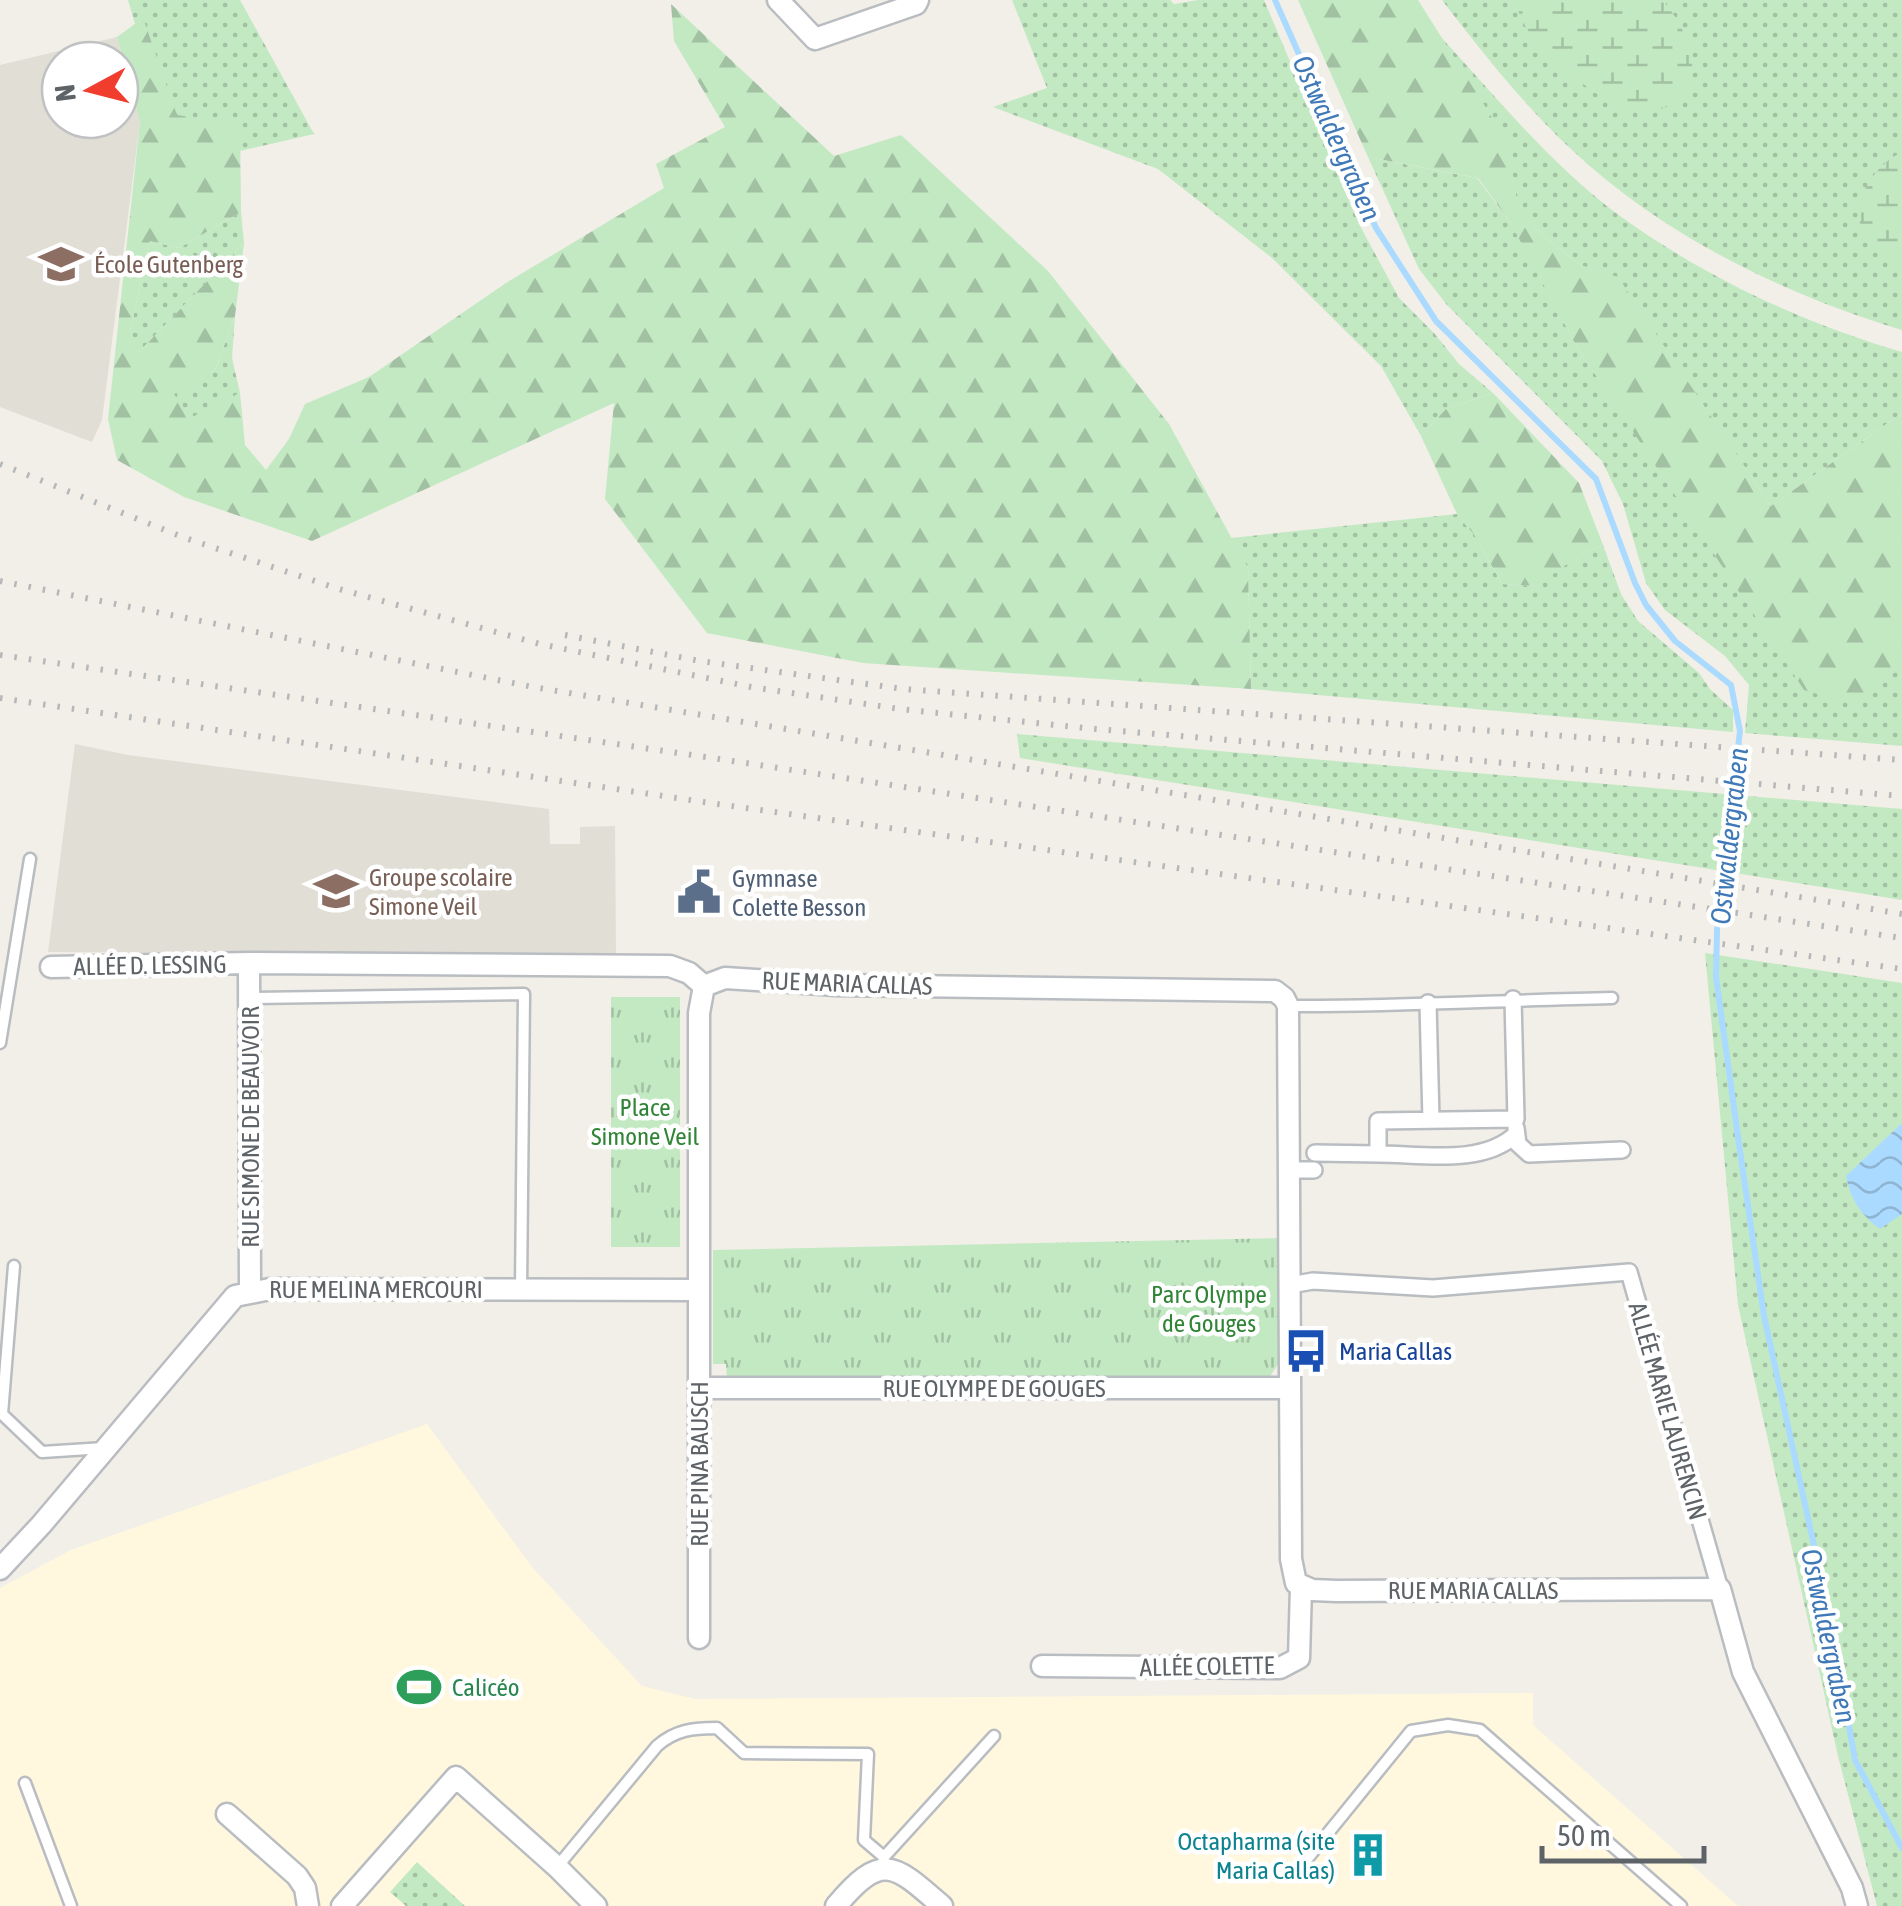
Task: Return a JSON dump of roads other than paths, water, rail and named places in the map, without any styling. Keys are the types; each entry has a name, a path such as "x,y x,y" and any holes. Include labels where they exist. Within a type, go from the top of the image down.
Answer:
{"street":[{"path":"778,0 815,39 916,4 918,0"},
{"name":"ALLÉE D. LESSING","path":"50,967 249,963 670,966 689,973 704,986"},
{"name":"RUE SIMONE DE BEAUVOIR","path":"249,963 250,1290"},
{"name":"RUE MARIA CALLAS","path":"704,986 725,978 855,986 1275,992 1288,1006"},
{"path":"699,1290 699,1013 704,986"},
{"path":"1514,1000 1518,1144 1530,1154 1622,1150"},
{"path":"1428,1003 1431,1120"},
{"path":"1288,1006 1291,1559 1292,1573 1302,1588"},
{"path":"1378,1154 1378,1121 1451,1120 1516,1127"},
{"path":"1451,1120 1451,1154"},
{"path":"1290,1170 1314,1162 1378,1154 1493,1150 1505,1145 1516,1127"},
{"name":"ALLÉE MARIE LAURENCIN","path":"1290,1286 1313,1281 1434,1288 1629,1272 1720,1589"},
{"name":"RUE MELINA MERCOURI","path":"0,1569 228,1302 250,1290 699,1290"},
{"name":"RUE PINA BAUSCH","path":"699,1290 699,1638"},
{"name":"RUE OLYMPE DE GOUGES","path":"699,1388 1290,1388"},
{"name":"RUE MARIA CALLAS","path":"1302,1588 1720,1589"},
{"name":"ALLÉE COLETTE","path":"1042,1666 1280,1668 1300,1658 1302,1588"},
{"path":"1720,1589 1743,1672 1852,1888 1857,1906"},
{"path":"342,1906 456,1777 596,1906"},
{"path":"227,1814 298,1876 308,1906"},
{"path":"836,1906 883,1862 942,1906"}],"lane":[{"path":"0,1043 30,859"},
{"path":"249,998 524,994 520,1289"},
{"name":"RUE MARIA CALLAS","path":"1288,1006 1397,1007 1612,998"},
{"path":"14,1266 2,1414 42,1452 105,1448"},
{"path":"1298,1870 1412,1731 1448,1725 1480,1730 1680,1906"},
{"path":"557,1866 670,1734 717,1728 744,1753 868,1754 864,1840 883,1862 994,1736"},
{"path":"25,1784 71,1906"}],"water":[{"path":"1902,1123 1902,1214 1880,1229 1857,1206 1846,1176"}],"waterway":[{"name":"Ostwaldergraben","path":"1275,0 1376,228 1436,321 1596,479 1646,605 1675,641 1731,685 1740,731 1717,930 1716,977 1764,1316 1830,1619 1855,1760 1902,1848"}],"railway":[{"path":"0,464 185,538 339,589 540,644 751,687 900,709 1084,728 1902,796"},
{"path":"0,581 533,687 1902,914"},
{"path":"565,635 700,661 903,689 1902,760"},
{"path":"0,655 706,757 1902,938"},
{"path":"0,698 724,805 1902,969"}],"place":[{"name":"École Gutenberg","path":"61,264"},
{"name":"Groupe scolaire Simone Veil","path":"336,891"},
{"name":"Gymnase Colette Besson","path":"699,892"},
{"name":"Maria Callas","path":"1306,1351"},
{"name":"Calicéo","path":"419,1687"},
{"name":"Octapharma (site Maria Callas)","path":"1368,1855"}],"park label":[{"name":"Place Simone Veil","path":"645,1122"},
{"name":"Parc Olympe de Gouges","path":"1209,1308"}]}
